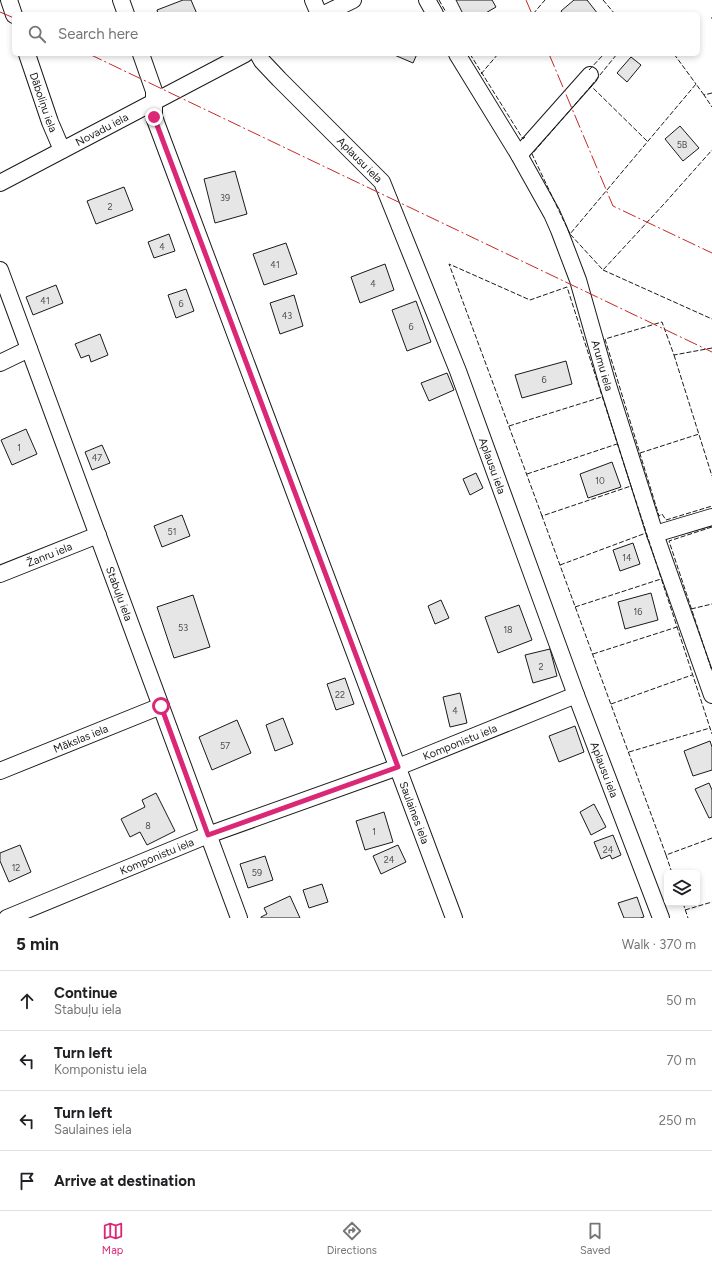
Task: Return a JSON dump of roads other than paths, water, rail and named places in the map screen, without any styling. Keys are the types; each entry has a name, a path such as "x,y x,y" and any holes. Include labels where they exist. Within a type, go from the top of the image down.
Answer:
{"street":[{"path":"9,0 13,12"},
{"path":"121,0 125,12"},
{"path":"313,0 318,12"},
{"path":"328,12 353,0"},
{"path":"427,0 434,12"},
{"name":"Dāboliņu iela","path":"28,56 50,122 62,150"},
{"name":"Saulaines iela","path":"142,56 154,91 154,117 454,918"},
{"name":"Novadu iela","path":"0,183 241,56"},
{"name":"Aplausu iela","path":"259,56 279,79 382,182 458,370 576,695 661,918"},
{"name":"Arumu iela","path":"457,56 519,155 552,214 578,280 607,382 655,534 712,695"},
{"path":"519,155 590,75"},
{"name":"Stabuļu iela","path":"0,270 239,918"},
{"path":"0,363 29,349"},
{"path":"655,534 712,517"},
{"name":"Žanru iela","path":"0,574 98,535"},
{"name":"Komponistu iela","path":"6,918 208,835 398,767 576,695"},
{"name":"Mākslas iela","path":"0,771 161,706"}]}
